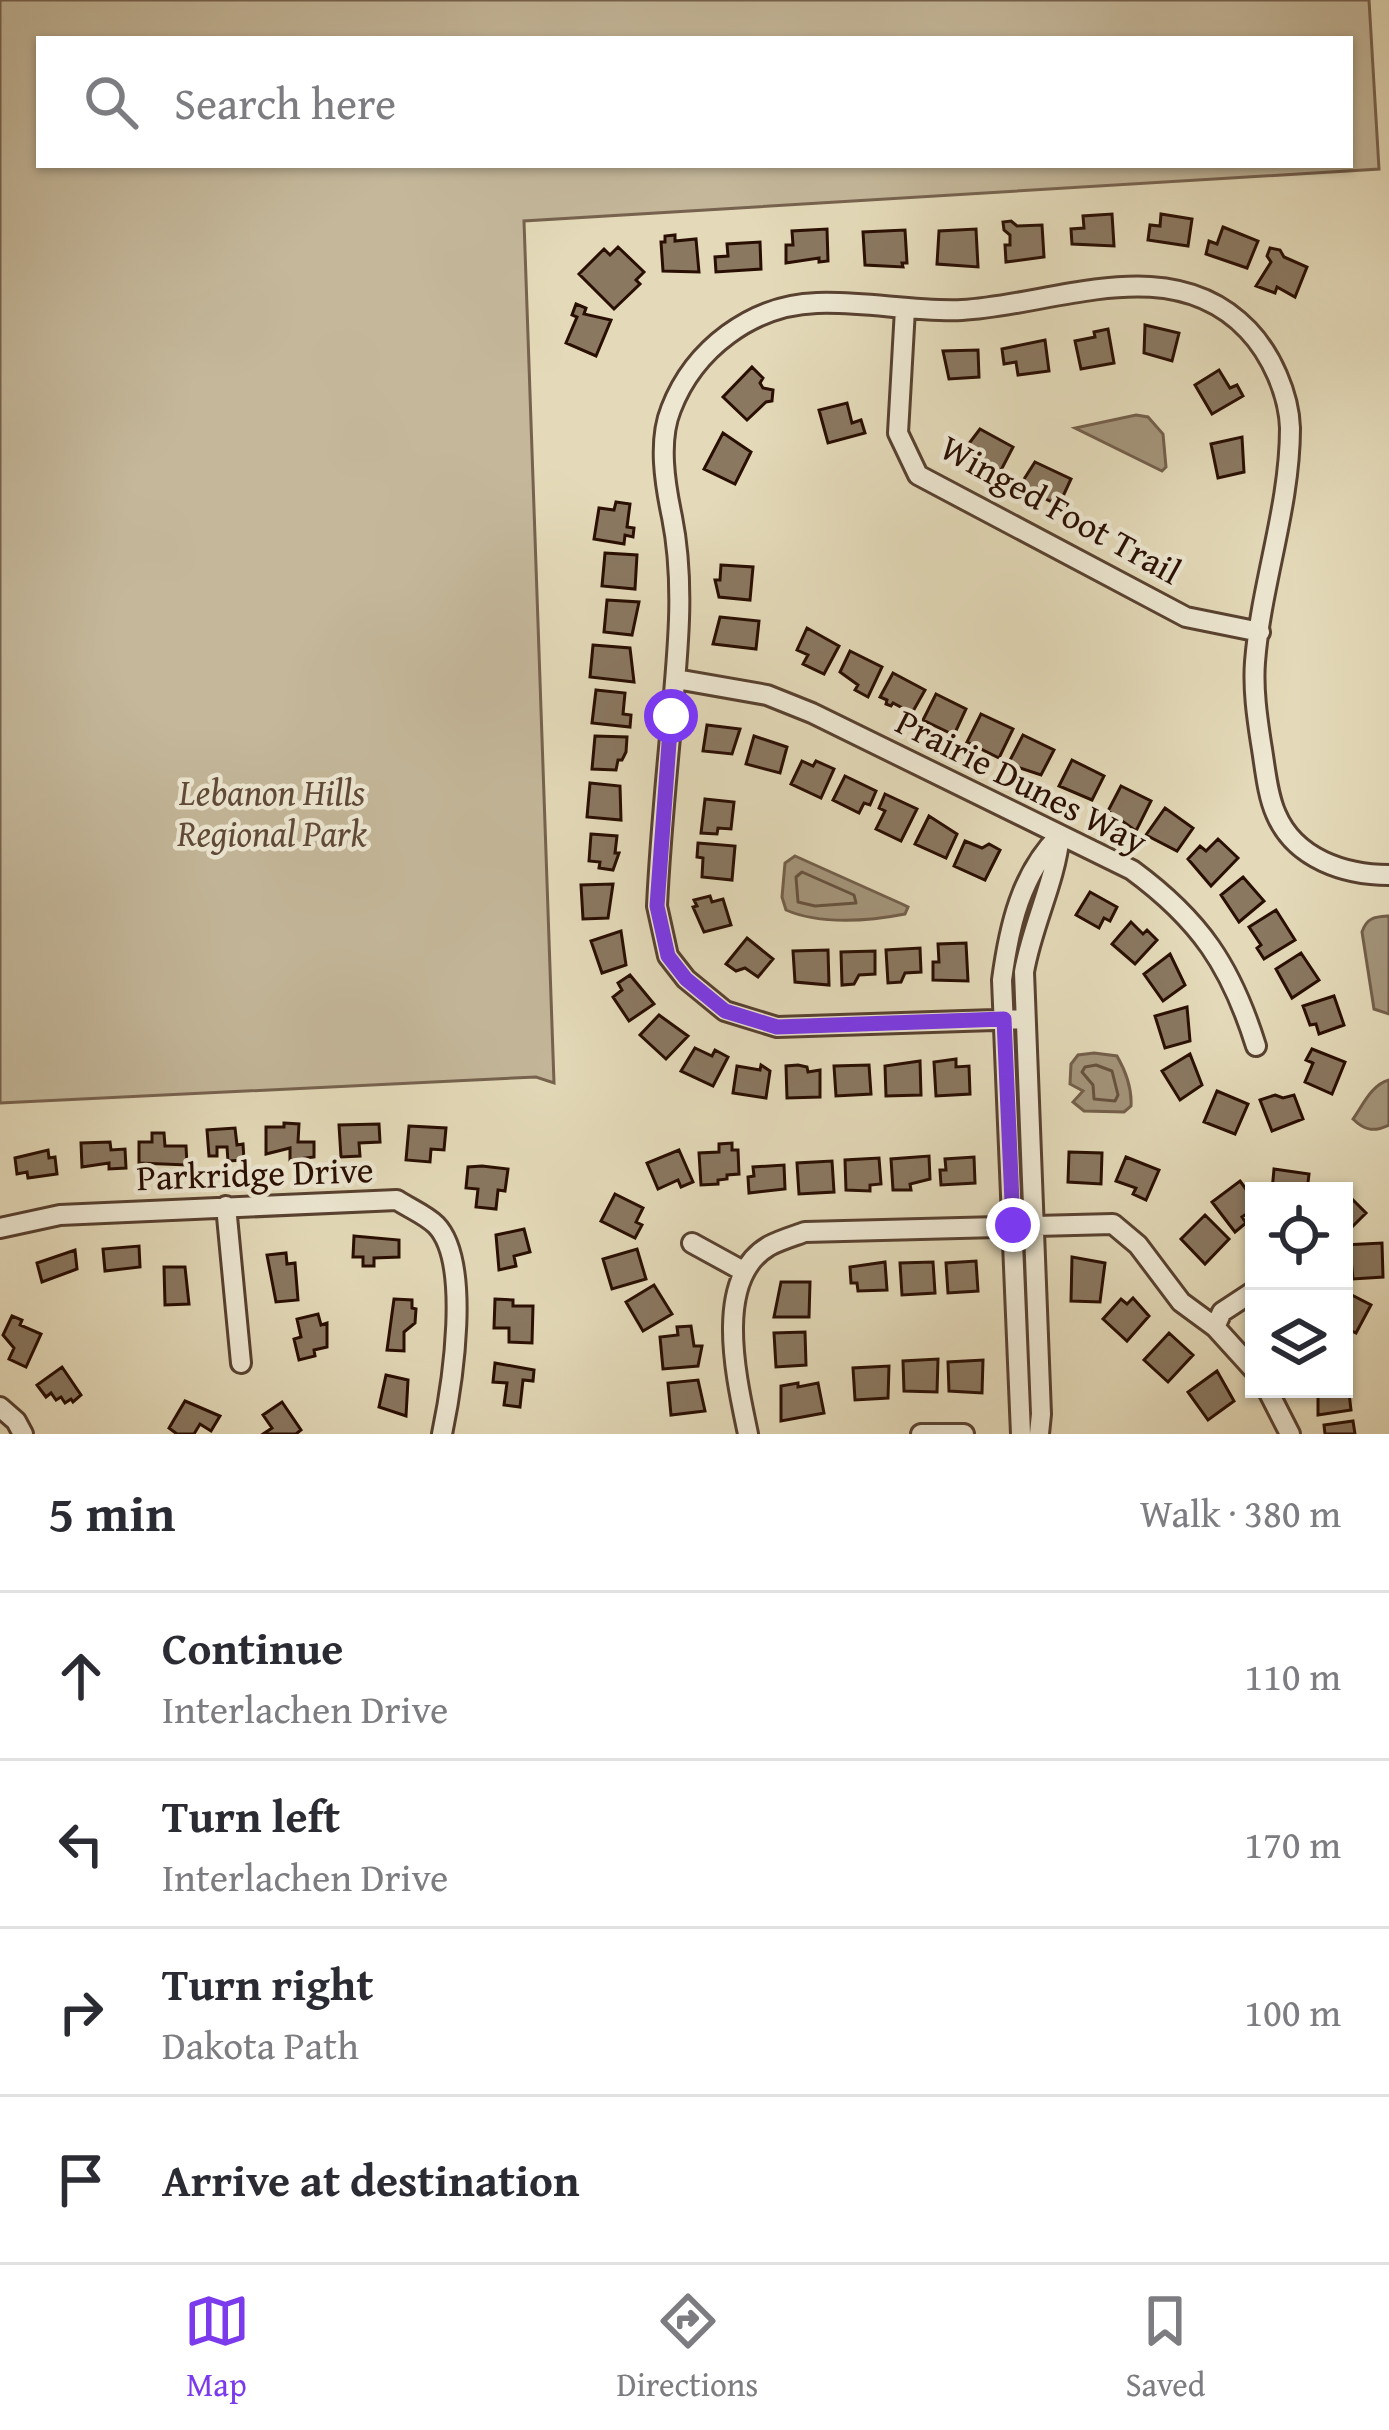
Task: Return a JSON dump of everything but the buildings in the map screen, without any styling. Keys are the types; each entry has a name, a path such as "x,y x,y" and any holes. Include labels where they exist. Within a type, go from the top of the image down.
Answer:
{"street":[{"path":"1014,1019 777,1027 725,1011 686,979 668,956 657,906 680,581 664,452 669,411 713,344 752,318 816,303 904,309 1014,306 1123,285 1168,287 1210,301 1248,330 1276,372 1290,427 1255,663 1257,716 1276,816 1302,847 1331,867 1361,875 1389,875"},
{"name":"Winged Foot Trail","path":"904,309 898,433 918,475 1186,617 1260,632"},
{"name":"Prairie Dunes Way","path":"676,679 767,695 812,712 1132,870 1160,890 1208,938 1232,978 1256,1046"},
{"path":"1039,1434 1014,1019 1031,929 1057,865 1060,835"},
{"name":"Parkridge Drive","path":"0,1228 60,1215 397,1200 435,1224 448,1243 454,1265 452,1384 442,1434"},
{"path":"226,1206 242,1363"},
{"path":"1021,1434 1023,1224"},
{"path":"748,1434 735,1348 736,1287 743,1271 767,1246 805,1232 1113,1224 1138,1245 1181,1302 1215,1327 1245,1360"},
{"path":"692,1243 743,1271"},
{"path":"1215,1327 1222,1312 1245,1297"},
{"path":"1272,1398 1290,1434"},
{"path":"0,1407 22,1434"},
{"path":"922,1434 964,1434"}],"green space":[{"name":"Lebanon Hills Regional Park","path":"0,0 1369,0 1379,169 524,221 554,1083 536,1077 0,1103"}],"water":[{"path":"1136,415 1148,417 1163,434 1166,467 1162,471 1075,428"},
{"path":"795,856 908,907 905,914 845,920 786,910 782,897 785,863"},
{"path":"1389,916 1389,1014 1374,1009 1362,932 1372,919"},
{"path":"1078,1055 1117,1056 1120,1061 1131,1100 1124,1112 1084,1111 1073,1102 1083,1091 1070,1084 1071,1064"},
{"path":"1389,1080 1389,1125 1362,1126 1353,1119 1372,1091"}],"route":[{"path":"671,716 657,906 668,956 686,979 725,1011 777,1027 1004,1019 1013,1225"}]}
